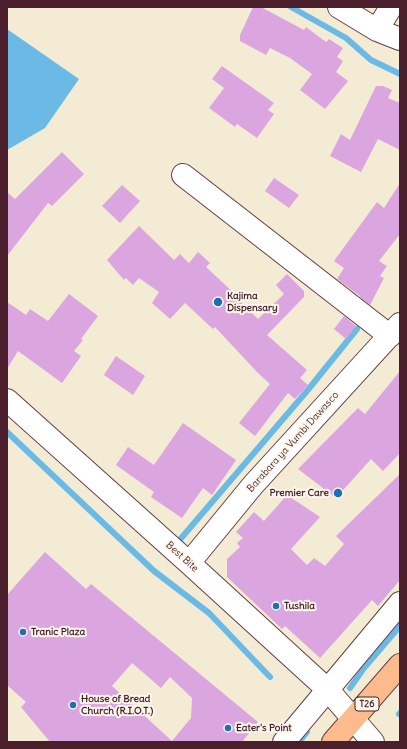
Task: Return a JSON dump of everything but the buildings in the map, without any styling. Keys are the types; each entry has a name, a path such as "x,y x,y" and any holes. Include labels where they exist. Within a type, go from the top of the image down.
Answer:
{"highway":[{"name":"T26","path":"333,742 400,665"}],"street":[{"path":"339,7 377,30 400,39"},
{"path":"377,30 391,7"},
{"path":"183,175 395,330"},
{"name":"Barabara ya Vumbi Dawasco","path":"189,563 253,485 395,330"},
{"name":"Best Bite","path":"7,400 328,690 373,742"},
{"path":"284,742 400,603"}],"water":[{"path":"7,29 79,79 45,128 7,150"}],"waterway":[{"path":"291,7 346,38 371,60 400,74"},
{"path":"177,543 307,391 357,329"},
{"path":"7,432 154,571 209,613 270,677"},
{"path":"350,688 364,668 400,626"},
{"path":"299,742 307,732"}],"place":[{"name":"Kajima Dispensary","path":"218,302"},
{"name":"Premier Care","path":"338,493"},
{"name":"Tushila","path":"276,606"},
{"name":"Tranic Plaza","path":"23,632"},
{"name":"House of Bread Church (R.I.O.T.)","path":"73,705"},
{"name":"Eater's Point","path":"228,728"}]}
